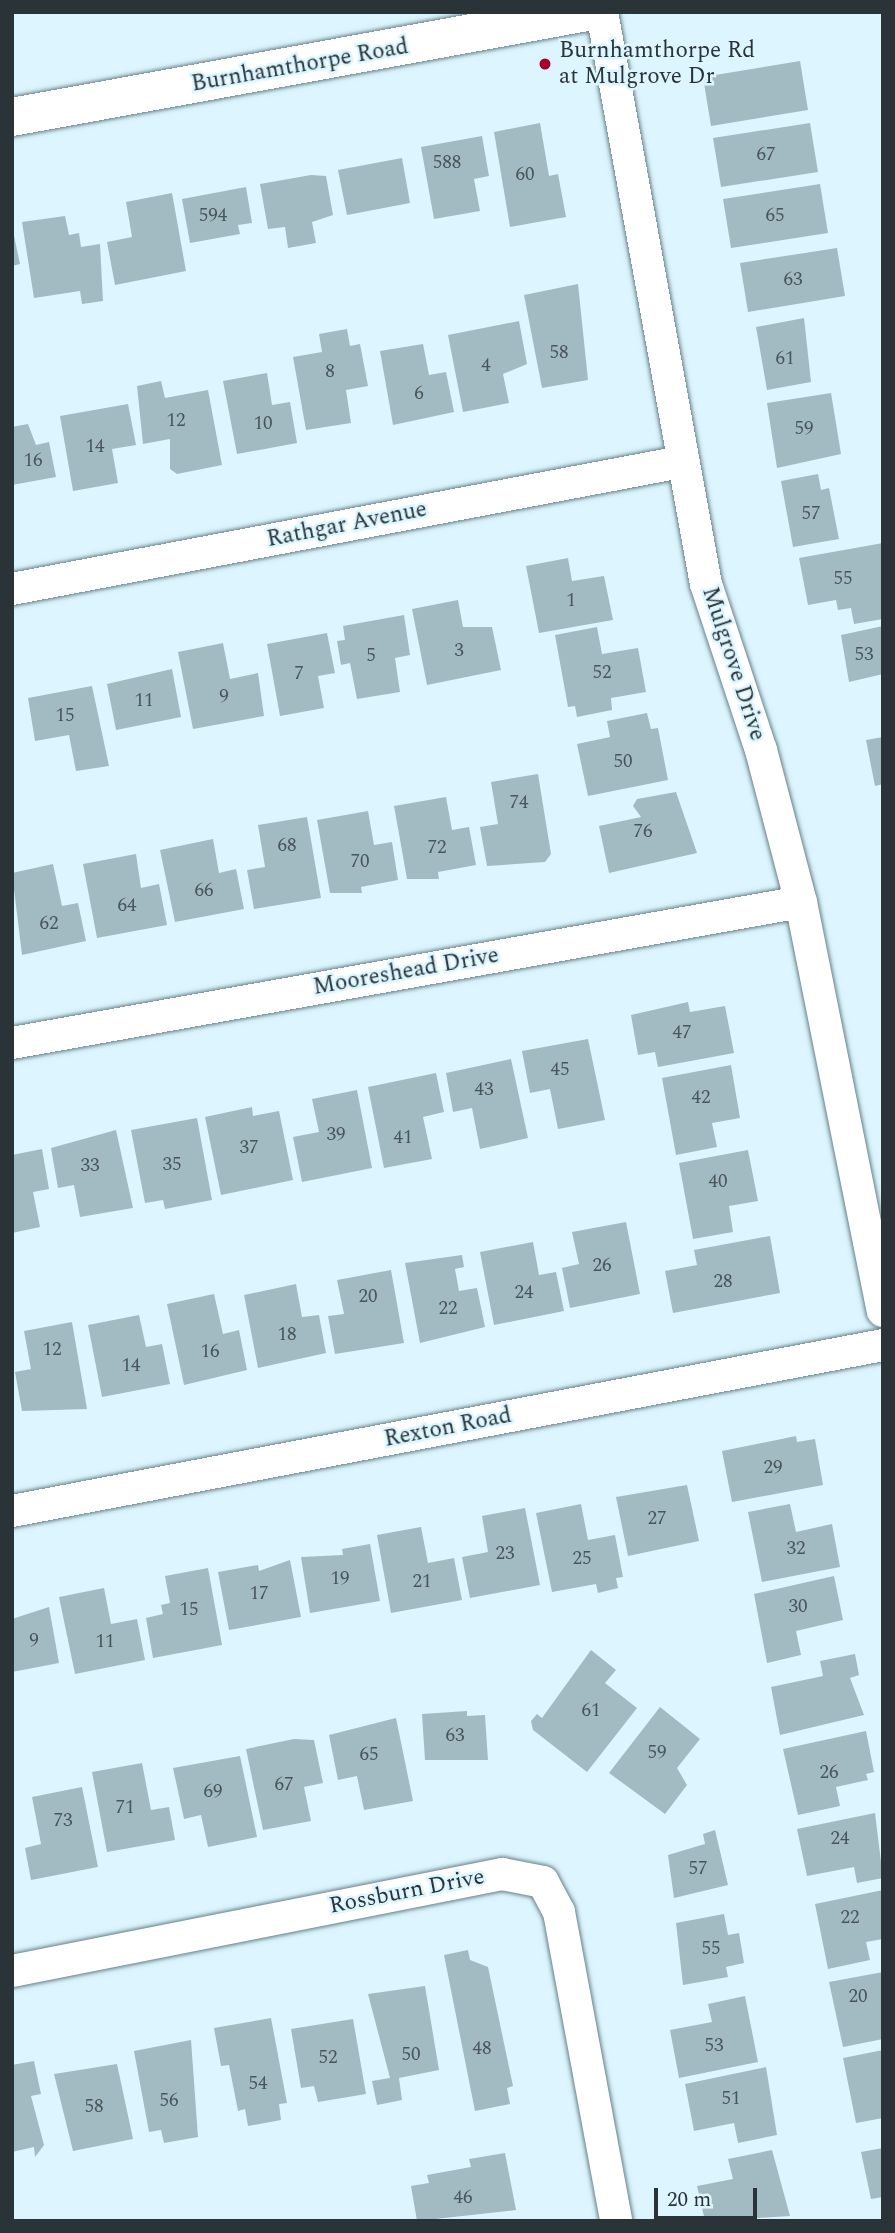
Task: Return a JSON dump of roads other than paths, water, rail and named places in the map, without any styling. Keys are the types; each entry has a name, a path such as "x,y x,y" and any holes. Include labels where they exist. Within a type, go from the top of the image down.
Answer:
{"main road":[{"name":"Burnhamthorpe Road","path":"12,117 587,12"}],"street":[{"name":"Mulgrove Drive","path":"602,12 681,462 706,584 761,750 801,902 883,1311"},
{"name":"Rathgar Avenue","path":"12,589 681,462"},
{"name":"Mooreshead Drive","path":"12,1043 801,902"},
{"name":"Rexton Road","path":"12,1511 883,1345"},
{"name":"Rossburn Drive","path":"12,1971 502,1874 543,1882 559,1912 616,2221"}],"place":[{"name":"Burnhamthorpe Rd at Mulgrove Dr","path":"545,64"}]}
